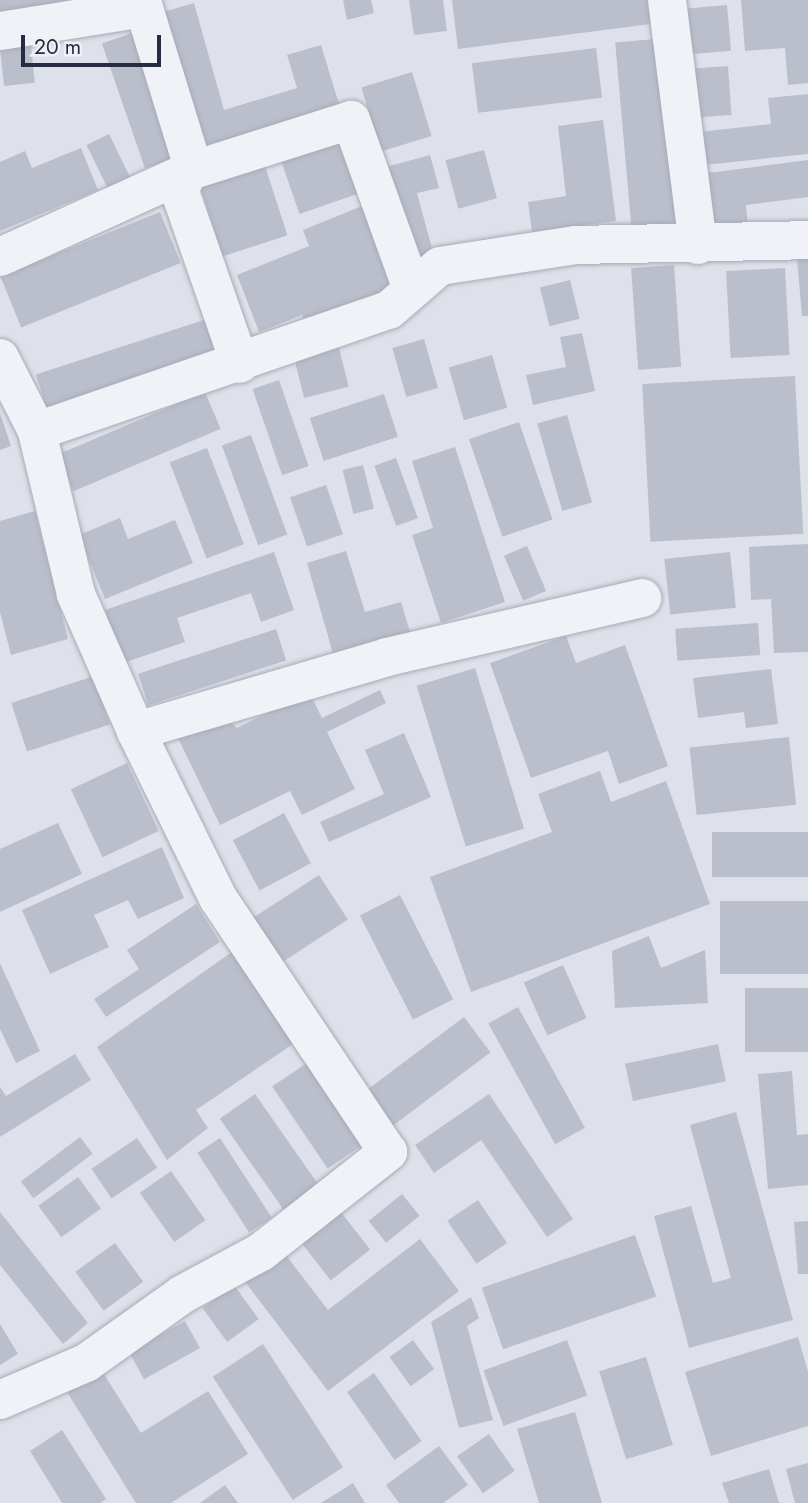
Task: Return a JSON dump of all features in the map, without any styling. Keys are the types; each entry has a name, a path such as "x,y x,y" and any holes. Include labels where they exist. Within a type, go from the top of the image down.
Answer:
{"street":[{"path":"667,0 698,245"},
{"path":"0,31 144,4 191,161 180,191 240,364"},
{"path":"0,257 187,173 351,120 412,289"},
{"path":"37,431 240,364 389,310 440,266 576,245 698,245 808,240"},
{"path":"0,358 37,431 76,594 136,732 218,898 388,1152 261,1252 183,1294 86,1363 0,1400"},
{"path":"136,732 387,657 642,598"}],"building":[{"path":"0,0 90,0 0,15"},
{"path":"343,0 371,0 374,13 347,20"},
{"path":"409,0 443,0 447,31 414,35"},
{"path":"452,0 655,0 658,23 458,49"},
{"path":"741,0 808,0 808,83 788,85 785,48 745,51"},
{"path":"194,3 224,110 297,88 287,55 321,45 342,114 201,156 160,13"},
{"path":"727,5 731,51 688,55 684,9"},
{"path":"135,32 178,157 145,168 102,43"},
{"path":"666,38 683,229 632,234 615,42"},
{"path":"31,46 35,83 4,86 0,49"},
{"path":"596,48 602,98 478,113 472,63"},
{"path":"728,66 731,115 692,118 688,69"},
{"path":"412,72 432,136 381,152 361,87"},
{"path":"808,94 808,154 694,166 691,133 771,124 768,98"},
{"path":"603,120 616,221 532,232 528,202 566,196 558,126"},
{"path":"109,134 130,177 108,188 87,145"},
{"path":"342,138 361,193 299,214 281,159"},
{"path":"81,148 98,190 0,231 0,162 25,151 32,168"},
{"path":"484,150 497,198 458,209 445,160"},
{"path":"430,155 439,188 417,193 434,256 413,262 386,167"},
{"path":"808,160 808,197 746,205 748,229 707,235 700,174"},
{"path":"264,163 287,235 223,256 199,184"},
{"path":"367,204 401,290 308,329 302,315 259,332 237,275 309,246 303,230"},
{"path":"160,212 181,263 21,327 1,276"},
{"path":"808,258 808,316 802,316 797,259"},
{"path":"674,265 681,367 638,370 631,268"},
{"path":"785,268 790,355 731,358 726,271"},
{"path":"570,280 580,319 550,326 540,287"},
{"path":"207,319 219,357 48,413 36,375"},
{"path":"582,333 595,391 533,405 526,375 566,367 560,337"},
{"path":"424,339 438,388 406,397 392,348"},
{"path":"339,348 349,387 304,398 294,359"},
{"path":"492,355 507,408 464,420 449,367"},
{"path":"795,376 803,534 650,542 642,384"},
{"path":"279,380 309,466 282,475 253,389"},
{"path":"205,392 221,429 73,491 58,455"},
{"path":"384,394 398,437 324,461 310,418"},
{"path":"0,413 11,446 0,450"},
{"path":"567,415 592,502 562,511 537,424"},
{"path":"519,422 553,519 502,537 469,439"},
{"path":"251,435 287,535 258,545 222,446"},
{"path":"455,447 505,602 441,623 412,535 433,528 412,461"},
{"path":"207,448 244,544 207,558 170,462"},
{"path":"396,458 418,518 396,526 374,466"},
{"path":"363,465 374,509 354,514 343,470"},
{"path":"326,485 343,534 307,547 290,497"},
{"path":"35,511 68,639 11,655 0,612 0,521"},
{"path":"120,518 128,539 175,520 193,563 105,599 79,535"},
{"path":"808,544 808,652 774,653 771,599 751,600 749,547"},
{"path":"527,546 546,591 523,601 504,556"},
{"path":"346,551 365,612 401,602 411,635 334,657 307,563"},
{"path":"274,552 294,610 261,622 251,593 177,618 185,642 123,663 105,610"},
{"path":"730,552 736,608 670,615 664,559"},
{"path":"758,623 760,655 677,661 675,629"},
{"path":"276,629 286,660 148,705 138,674"},
{"path":"566,636 576,663 625,645 668,766 619,784 608,751 531,778 490,663"},
{"path":"475,668 524,829 466,846 417,686"},
{"path":"771,669 778,724 746,728 744,712 698,718 693,678"},
{"path":"94,676 110,725 27,751 11,703"},
{"path":"380,690 386,703 327,732 355,789 302,815 290,791 220,825 176,734 220,712 237,728 309,692 322,718"},
{"path":"404,733 431,797 329,842 320,822 384,794 365,750"},
{"path":"789,737 796,805 697,815 690,747"},
{"path":"127,763 159,831 103,857 71,789"},
{"path":"600,771 611,802 666,781 710,904 471,992 430,877 552,832 538,794"},
{"path":"284,813 311,863 260,891 233,840"},
{"path":"58,823 82,874 0,912 0,849"},
{"path":"712,832 808,832 808,877 712,877"},
{"path":"162,847 184,898 138,919 128,900 94,915 109,947 50,974 22,910"},
{"path":"319,875 348,919 278,965 249,920"},
{"path":"400,895 453,999 413,1020 360,915"},
{"path":"720,901 808,901 808,974 720,974"},
{"path":"196,904 220,942 106,1017 94,999 139,969 127,950"},
{"path":"649,936 661,968 705,950 708,1003 615,1008 612,951"},
{"path":"239,947 302,1038 196,1110 208,1128 167,1160 97,1047"},
{"path":"0,963 40,1051 16,1063 0,1029"},
{"path":"563,965 587,1018 547,1035 524,982"},
{"path":"745,988 808,988 808,1052 745,1052"},
{"path":"518,1007 585,1128 555,1144 488,1023"},
{"path":"464,1017 490,1052 390,1128 363,1093"},
{"path":"718,1044 726,1081 633,1101 625,1064"},
{"path":"75,1054 91,1080 0,1137 0,1087 6,1096"},
{"path":"307,1063 362,1145 328,1169 272,1086"},
{"path":"792,1071 797,1135 808,1134 808,1185 768,1189 758,1074"},
{"path":"255,1094 319,1186 284,1210 220,1119"},
{"path":"489,1094 573,1219 547,1237 481,1140 434,1173 415,1145"},
{"path":"736,1112 793,1320 689,1348 654,1216 691,1206 713,1283 731,1278 690,1125"},
{"path":"80,1137 93,1154 34,1198 21,1182"},
{"path":"137,1138 157,1168 112,1199 91,1169"},
{"path":"220,1138 272,1218 249,1232 197,1153"},
{"path":"171,1171 205,1220 174,1242 140,1193"},
{"path":"78,1177 101,1209 61,1237 38,1206"},
{"path":"402,1194 420,1216 386,1243 369,1221"},
{"path":"478,1200 507,1243 476,1264 447,1221"},
{"path":"340,1211 370,1250 331,1280 301,1242"},
{"path":"0,1212 88,1323 63,1344 0,1265"},
{"path":"808,1221 808,1274 798,1274 794,1222"},
{"path":"635,1235 656,1296 503,1349 482,1288"},
{"path":"420,1239 459,1291 328,1391 243,1279 282,1250 328,1310"},
{"path":"115,1243 143,1282 104,1311 75,1272"},
{"path":"234,1285 259,1319 227,1342 202,1308"},
{"path":"471,1297 479,1318 467,1326 493,1420 459,1428 431,1322"},
{"path":"185,1321 200,1348 144,1379 129,1352"},
{"path":"0,1324 18,1354 0,1365"},
{"path":"798,1337 808,1372 808,1426 711,1456 685,1372"},
{"path":"413,1340 434,1369 411,1386 390,1357"},
{"path":"567,1340 587,1395 504,1426 483,1370"},
{"path":"263,1344 343,1467 293,1500 213,1377"},
{"path":"646,1357 673,1445 626,1459 599,1371"},
{"path":"102,1371 141,1433 208,1391 248,1454 171,1503 136,1503 67,1392"},
{"path":"374,1373 422,1441 395,1460 347,1392"},
{"path":"575,1412 602,1503 539,1503 517,1429"},
{"path":"62,1430 106,1499 100,1503 62,1503 30,1451"},
{"path":"489,1434 515,1471 483,1493 457,1456"},
{"path":"439,1446 468,1485 443,1503 399,1503 386,1485"},
{"path":"808,1463 808,1503 795,1503 786,1469"},
{"path":"769,1469 779,1503 729,1503 722,1483"},
{"path":"353,1483 365,1503 321,1503"},
{"path":"225,1485 238,1503 200,1503"}]}
